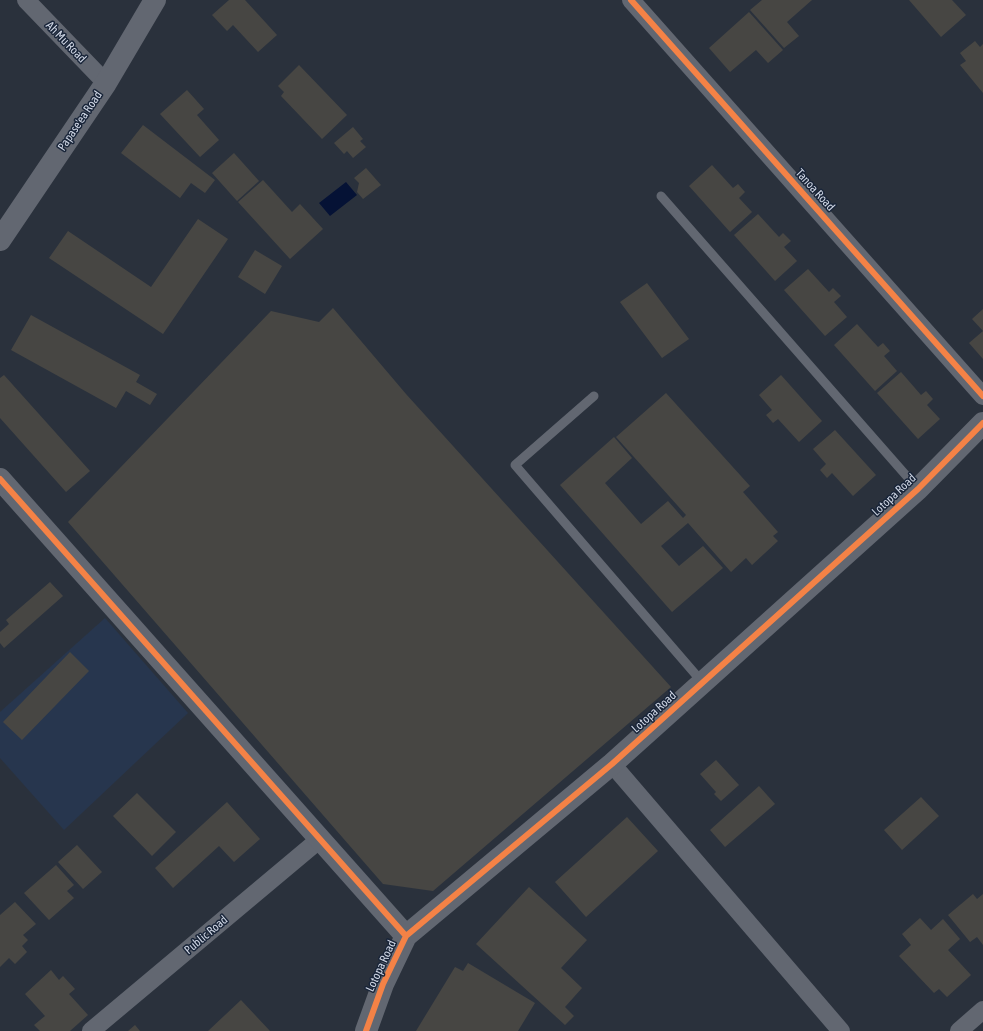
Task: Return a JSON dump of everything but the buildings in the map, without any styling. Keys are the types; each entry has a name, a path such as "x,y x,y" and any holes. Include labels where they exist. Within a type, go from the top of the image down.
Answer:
{"street":[{"name":"Ah Mu Road","path":"26,0 106,83"},
{"name":"Papase'ea Road","path":"0,240 106,83 155,0"},
{"name":"Tanoa Road","path":"631,0 983,396"},
{"name":"Lotopa Road","path":"366,1031 382,984 406,936 612,764 918,489 983,423"},
{"path":"0,479 406,936"},
{"path":"612,764 842,1031"},
{"name":"Public Road","path":"91,1031 320,839"},
{"path":"959,1031 983,1010"}],"lane":[{"path":"661,196 918,489"},
{"path":"594,396 515,465 703,683"}],"shaded area":[{"path":"346,182 357,195 330,216 319,203"},
{"path":"105,618 188,713 64,830 0,758 0,712"}],"cycle path":[{"path":"631,0 983,396"},
{"path":"366,1031 383,984 406,936 612,764 918,489 983,423"},
{"path":"0,479 406,936"}]}
